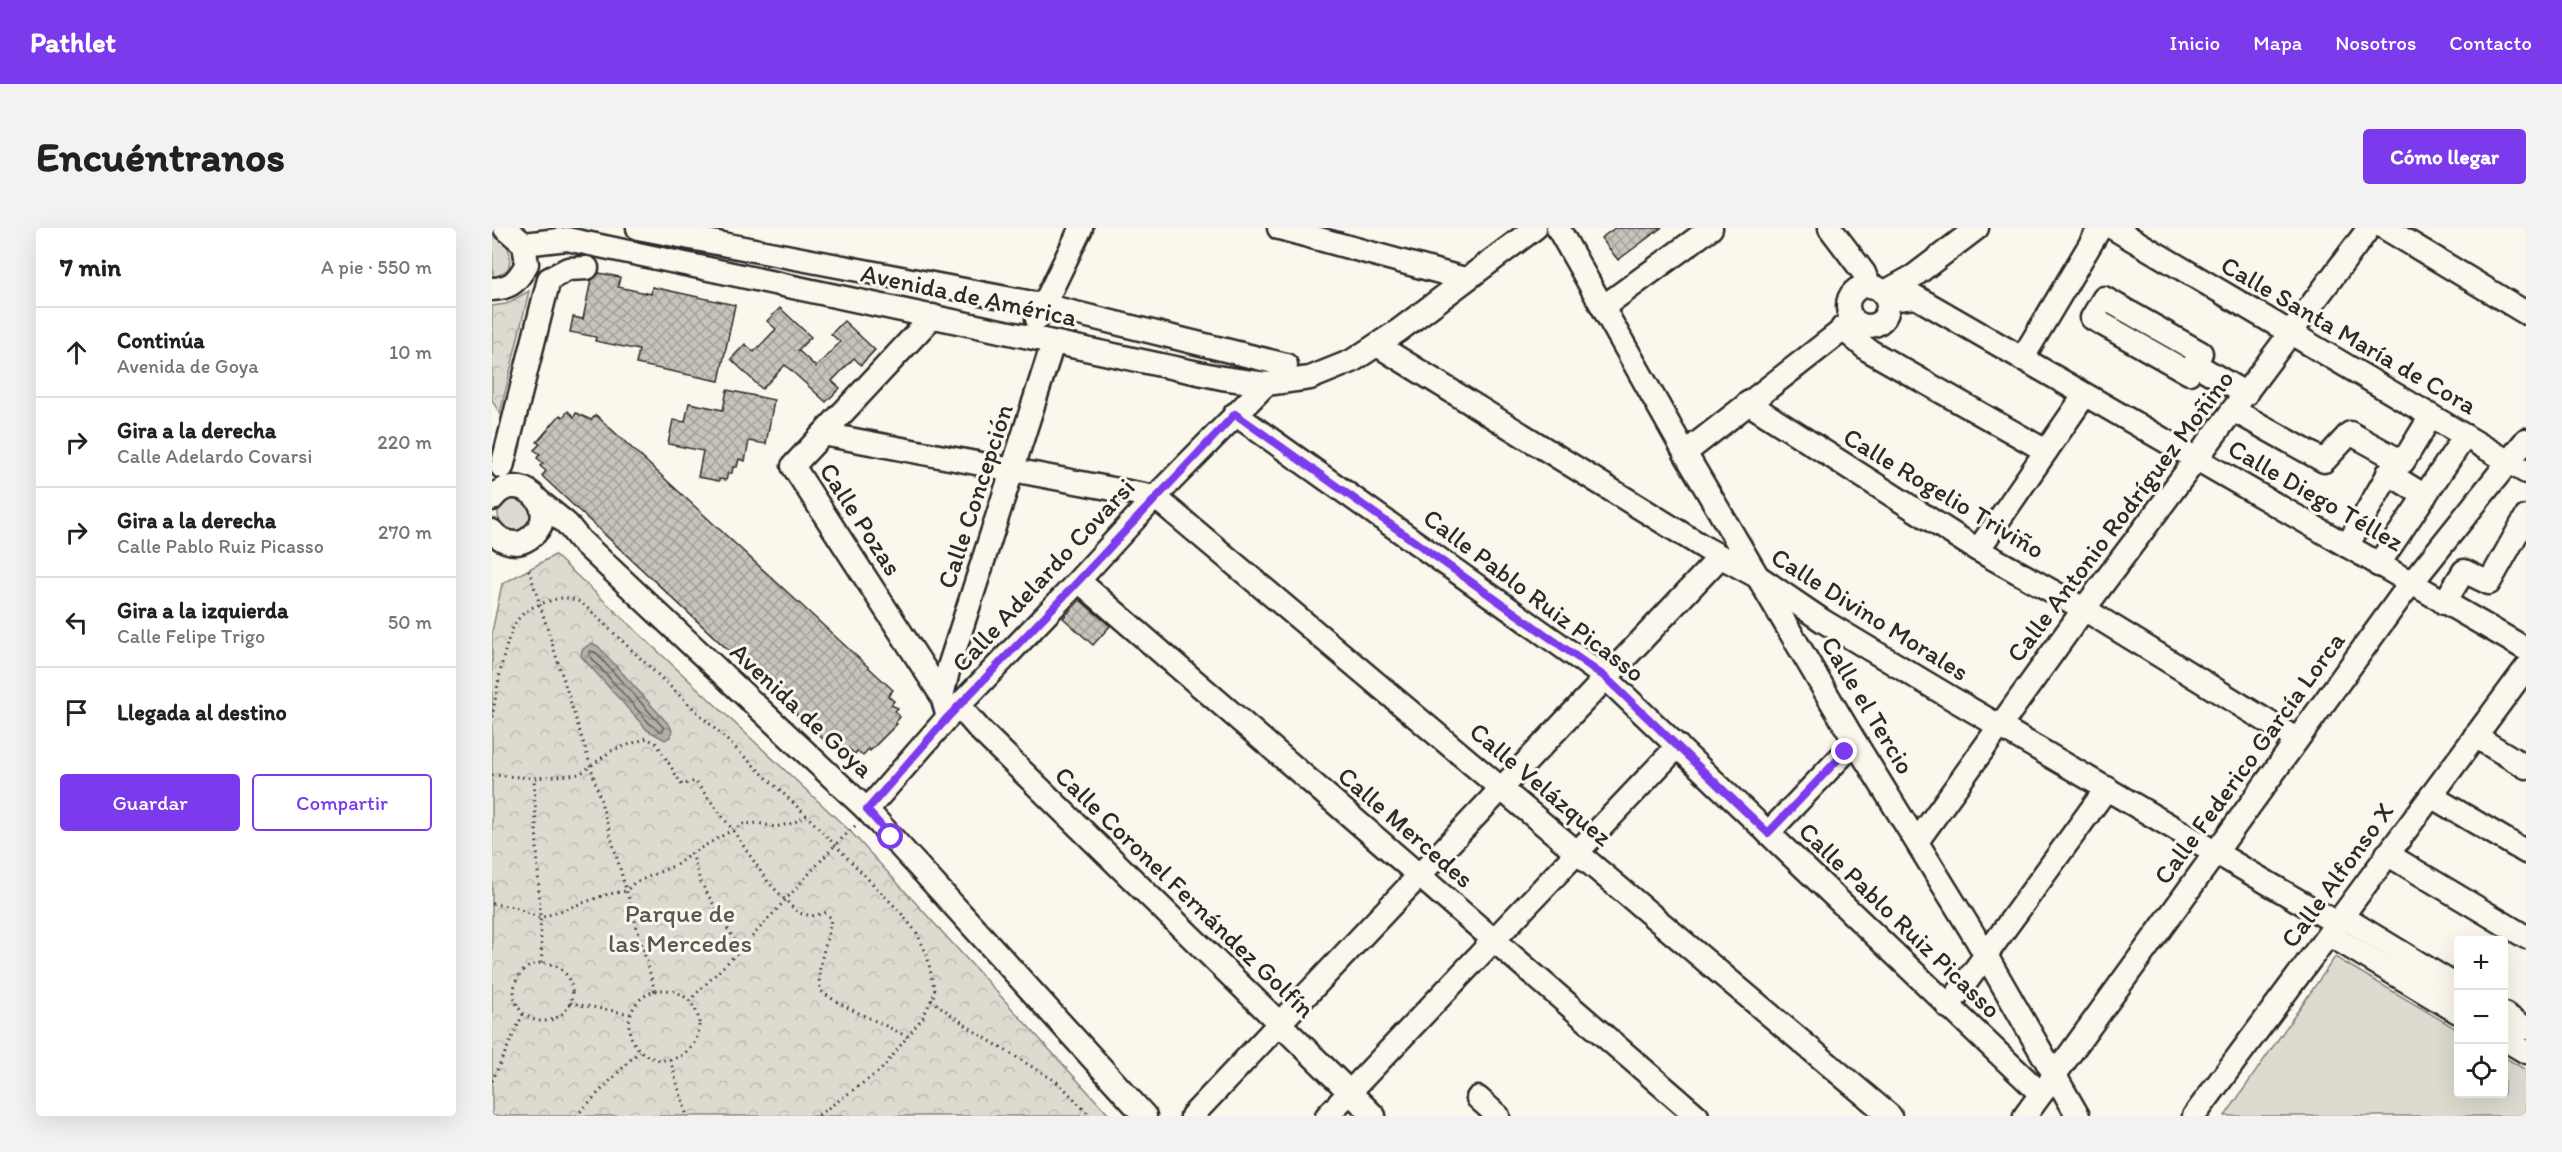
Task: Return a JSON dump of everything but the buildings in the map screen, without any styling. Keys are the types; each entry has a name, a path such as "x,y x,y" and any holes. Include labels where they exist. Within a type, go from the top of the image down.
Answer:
{"street":[{"path":"492,289 515,284 525,254 504,228"},
{"name":"Avenida de América","path":"638,228 1043,305 1286,365"},
{"path":"1030,337 1081,228"},
{"path":"1279,228 1466,279"},
{"name":"Avenida de América","path":"525,254 560,252 593,246 1222,378 1266,384 1310,378 1352,361 1535,228"},
{"name":"Calle el Tercio","path":"1558,228 1685,453 1855,742 1918,840 1986,955 2048,1085 2078,1116"},
{"path":"1603,307 1711,228"},
{"path":"1685,453 1748,403 1854,325 1875,325 1886,315 1880,293 1830,228"},
{"path":"1977,228 1914,276 1880,293 1854,291 1849,298 1849,314 1868,350 2046,451"},
{"path":"2022,359 2100,228"},
{"name":"Calle Santa María de Cora","path":"2113,228 2518,467"},
{"name":"Calle Antonio Rodríguez Moñino","path":"1918,840 2084,609 2292,335 2370,228"},
{"path":"2385,228 2526,313"},
{"path":"498,481 549,279 568,269 587,268"},
{"path":"2065,288 2099,306 2104,298 2200,353 2194,364 2240,402 2324,461 2350,433 2393,466 2424,496"},
{"name":"Calle Diego Téllez","path":"1880,293 1916,297 2526,650"},
{"name":"Calle Pozas","path":"933,316 793,466 950,706"},
{"name":"Calle Concepción","path":"950,706 949,667 1053,343"},
{"name":"Calle Divino Morales","path":"1377,345 1720,557 1760,578 1824,621 2337,925"},
{"name":"Calle Adelardo Covarsi","path":"868,812 950,706 976,688 1155,497 1266,384"},
{"path":"1978,550 2084,396"},
{"name":"Calle Rogelio Triviño","path":"1748,403 1978,550 2084,609 2296,738"},
{"name":"Calle Pablo Ruiz Picasso","path":"1235,414 1605,677 1948,1007 2048,1085"},
{"path":"2347,546 2393,466 2403,462 2431,416"},
{"path":"823,434 1155,497"},
{"path":"2378,565 2465,436"},
{"name":"Calle Federico García Lorca","path":"2025,1116 2296,738 2412,584 2518,467 2526,440"},
{"name":"Avenida de Goya","path":"498,481 526,489 534,494 868,812 1145,1116"},
{"name":"Calle Velázquez","path":"1155,497 1890,1116"},
{"path":"496,541 518,543 529,539 538,531 542,521 540,502"},
{"path":"2444,603 2464,572 2489,583 2526,517"},
{"path":"538,531 580,540"},
{"path":"1192,1116 1720,557"},
{"name":"Calle Mercedes","path":"1079,580 1697,1116"},
{"path":"949,667 952,678 959,684 976,688"},
{"name":"Calle Alfonso X","path":"2194,1116 2337,925 2386,854 2525,672"},
{"name":"Calle Coronel Fernández Golfín","path":"950,706 988,739 1374,1116"},
{"path":"2475,736 2526,766"},
{"path":"1768,833 1855,742"},
{"path":"1327,1116 1678,746"},
{"path":"1948,1007 2107,789"},
{"path":"2431,796 2526,852"},
{"path":"2386,854 2526,938"},
{"path":"2337,925 2454,985"},
{"path":"2337,925 2454,1009"},
{"path":"2508,1017 2526,1028"},
{"path":"2508,1041 2526,1052"},
{"path":"1478,1098 1498,1116"}],"path":[{"path":"529,570 591,766 655,991"},
{"path":"492,717 511,629 520,616 541,604 569,597 582,603 836,844 917,933 927,956 935,992 923,1017 881,1070 817,1116"},
{"path":"492,775 534,778 580,774 611,751 647,738 657,744 682,785 695,782 732,829 768,882 798,913 812,916 825,913 831,918 830,934 819,969 820,991 849,1010 886,1024 907,1037"},
{"path":"534,778 542,963"},
{"path":"689,1001 740,950 868,812"},
{"path":"492,904 514,907 540,918 608,894 626,891 634,883 676,864 743,824 758,823 775,827 793,823 807,816"},
{"path":"692,853 700,881 740,950"},
{"path":"542,963 558,967 571,983 570,1003 565,1011 549,1021 540,1022 523,1014 514,998 516,980 529,966 542,963"},
{"path":"655,991 676,993 689,1001 698,1016 699,1027 691,1048 681,1056 670,1060 658,1060 639,1051 630,1038 628,1026 630,1014 636,1003 655,991"},
{"path":"931,1000 974,1031 1060,1084 1090,1116"},
{"path":"570,1003 630,1014"},
{"path":"492,1081 523,1014"},
{"path":"576,1116 639,1051"},
{"path":"670,1060 687,1116"}],"green space":[{"path":"492,236 506,244 510,253 508,269 493,279"},
{"path":"529,291 500,414 492,400 492,306 506,304"},
{"path":"515,497 527,502 532,514 527,526 515,531 503,526 498,514 503,502"},
{"name":"Parque de las Mercedes","path":"555,555 850,831 1110,1116 492,1116 492,632 502,584"},
{"path":"2335,957 2454,1028 2454,1098 2508,1098 2508,1059 2526,1070 2526,1116 2225,1116"}],"water":[{"path":"591,643 598,646 670,726 672,731 670,737 665,740 647,730 581,656 582,650"}],"route":[{"path":"891,837 867,810 948,717 1235,414 1605,677 1768,833 1845,752"}]}
